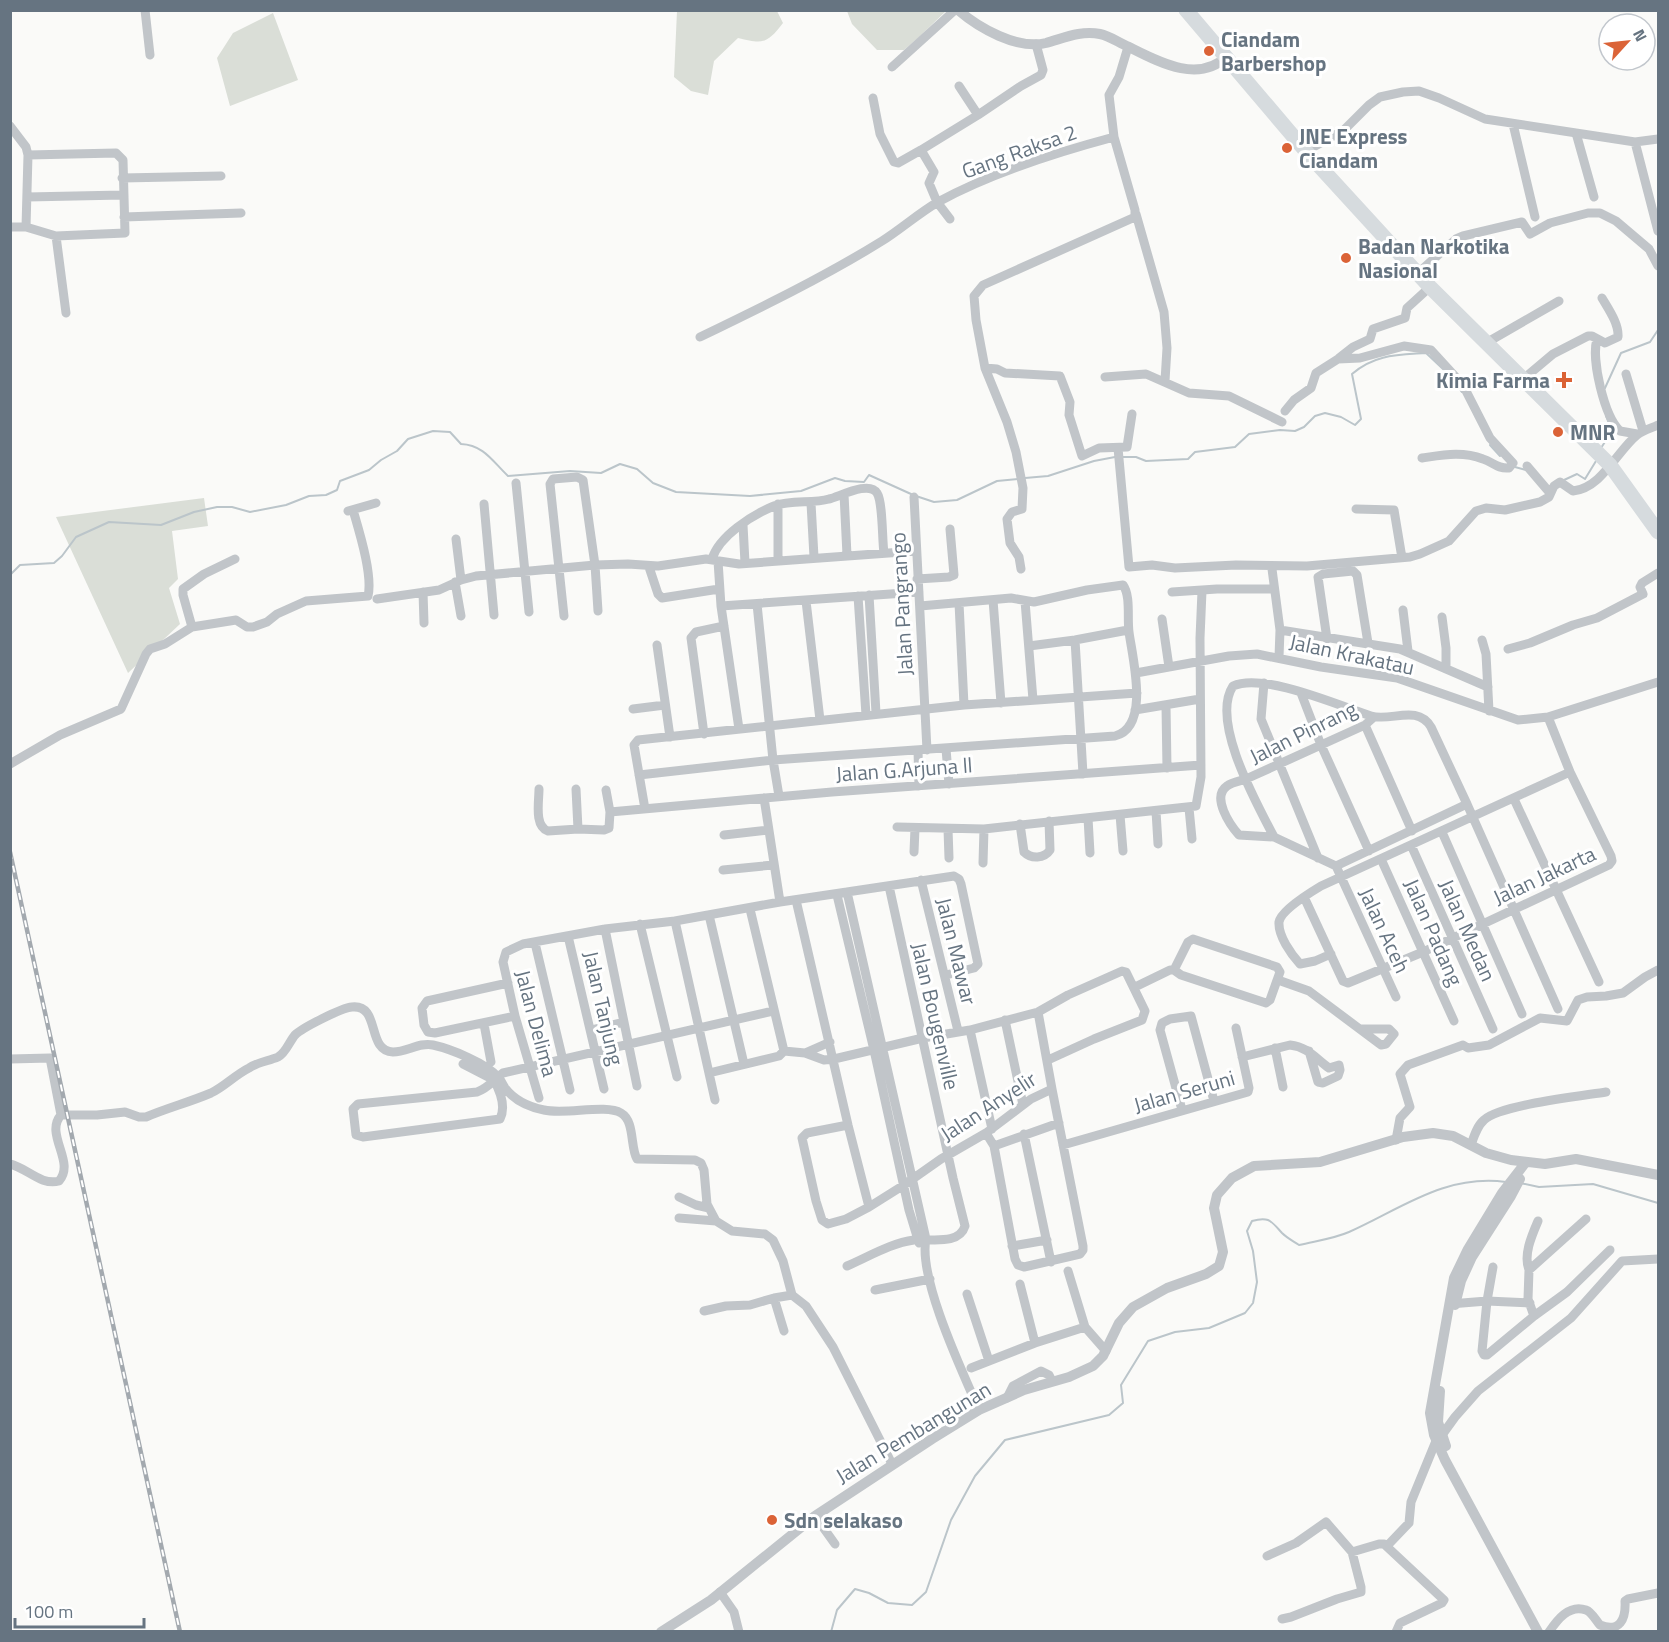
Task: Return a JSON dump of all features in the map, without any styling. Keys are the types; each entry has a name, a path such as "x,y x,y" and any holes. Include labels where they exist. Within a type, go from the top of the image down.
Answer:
{"highway":[{"path":"1186,10 1306,151 1430,287 1610,465 1659,532"}],"street":[{"path":"145,10 150,55"},
{"path":"892,67 956,10 987,31 1022,42 1036,44 1079,34 1094,33 1107,36 1173,66 1191,70 1209,68 1227,56"},
{"path":"873,98 880,134 894,162 898,163 1041,75 1043,70 1036,44"},
{"path":"1128,47 1119,77 1109,95 1114,137 1164,312 1167,348 1165,381"},
{"path":"959,86 978,115"},
{"path":"1306,151 1344,130 1375,100 1403,92 1419,92 1452,103 1478,117 1513,124 1635,141 1659,139"},
{"path":"1513,124 1535,217"},
{"path":"10,126 26,147 28,155 26,227"},
{"path":"1576,133 1594,197"},
{"name":"Gang Raksa 2","path":"700,337 775,301 846,262 938,202 977,183 1077,147 1114,137"},
{"path":"1635,141 1659,231"},
{"path":"921,150 934,172 929,182 938,202 950,219"},
{"path":"10,227 26,227 56,236 125,233 123,160 116,153 28,155"},
{"path":"122,178 221,176"},
{"path":"27,197 123,195"},
{"path":"1418,273 1456,239 1471,233 1522,222 1530,234 1550,223 1595,212 1616,221 1649,249 1659,266"},
{"path":"124,217 241,213"},
{"path":"1021,569 1019,557 1010,543 1007,519 1012,512 1022,509 1018,461 1007,422 985,368 974,300 979,288 1132,220 1136,214"},
{"path":"56,236 66,313"},
{"path":"1285,411 1294,400 1311,388 1316,374 1353,347 1370,339 1373,329 1405,318 1407,308 1430,287"},
{"path":"1522,380 1553,354 1588,336 1605,343 1615,340 1618,335 1615,324 1602,298"},
{"path":"1486,343 1559,301"},
{"path":"1597,339 1596,364 1611,419 1620,431 1640,433"},
{"path":"1338,359 1360,358 1404,346 1431,350 1463,385 1490,438 1513,462 1509,468 1503,468 1482,458 1454,454 1422,458"},
{"path":"985,368 997,369 1005,373 1060,376 1070,402 1069,415 1081,455 1084,456 1099,448 1127,447 1132,414"},
{"path":"1105,376 1146,374 1189,393 1229,396 1282,422"},
{"path":"1626,374 1640,433"},
{"path":"1118,448 1129,567 1307,566 1402,558 1420,554 1449,541 1476,511 1486,508 1505,510 1540,502 1549,497 1554,486 1560,482 1573,490 1580,490 1610,465 1640,433 1659,424"},
{"path":"1527,466 1550,493"},
{"path":"564,616 549,484 553,479 577,477 583,480 595,565 598,611"},
{"path":"516,483 529,612"},
{"path":"739,729 715,560 715,549 722,540 778,504 828,500 866,488 877,492 884,553"},
{"path":"844,494 847,555"},
{"name":"Jalan Pangrango","path":"914,497 925,709 920,786"},
{"path":"811,502 814,557"},
{"path":"373,597 363,545 350,510 376,503"},
{"path":"484,504 494,615"},
{"path":"778,504 778,561"},
{"path":"1356,509 1394,510 1402,558"},
{"path":"743,525 746,563"},
{"path":"917,579 954,575 950,529"},
{"path":"456,538 460,616"},
{"path":"10,764 60,735 122,709 150,649 165,644 192,627 236,620 248,627 253,627 306,601 440,590 458,581 490,574 524,573 595,565 628,564 649,567 699,559 729,564 916,551"},
{"path":"192,627 183,589 204,574 235,559"},
{"path":"649,567 658,594 662,598 719,589"},
{"path":"1272,569 1280,630 1279,657"},
{"path":"1328,639 1318,577 1323,574 1353,571 1357,575 1368,643"},
{"path":"1508,649 1597,618 1620,607 1642,594 1640,587 1642,583 1659,573"},
{"path":"639,776 773,760 1081,739 1120,735 1127,729 1135,710 1137,693 1136,673 1128,630 1126,591 1122,585 1037,601 1015,598 920,606"},
{"path":"1172,592 1274,590"},
{"path":"897,827 984,829 1189,808 1197,803 1201,765 1202,591"},
{"path":"423,592 424,623"},
{"path":"721,606 919,592"},
{"path":"869,595 876,713"},
{"path":"858,596 866,715"},
{"path":"993,600 1001,703"},
{"path":"806,601 820,720"},
{"path":"1025,601 1033,700"},
{"path":"959,603 964,705"},
{"path":"757,604 773,760 779,796"},
{"path":"1403,610 1408,651"},
{"path":"1442,617 1446,668"},
{"path":"1162,619 1168,667"},
{"path":"704,734 691,638 696,632 724,626"},
{"path":"1029,646 1128,630"},
{"path":"1280,630 1408,651 1488,687"},
{"path":"1075,640 1083,774"},
{"path":"1482,640 1486,654 1489,711"},
{"path":"657,645 670,737"},
{"path":"862,651 873,650"},
{"name":"Jalan Krakatau","path":"1136,673 1248,653 1396,678 1518,720 1548,717 1659,682"},
{"path":"1467,804 1336,866 1274,837 1246,779 1229,734 1229,696 1232,688 1240,683 1263,683 1374,717 1405,714 1426,720 1467,804 1558,1009"},
{"path":"1263,683 1261,719 1318,858"},
{"path":"645,809 635,742 876,713 1137,693"},
{"path":"1301,693 1321,745 1369,851"},
{"path":"1135,710 1200,699"},
{"path":"633,709 665,705"},
{"path":"1166,706 1167,768"},
{"name":"Jalan Pinrang","path":"1274,837 1242,836 1229,821 1222,806 1221,794 1230,784 1246,779 1365,725 1374,717"},
{"name":"Jalan Jakarta","path":"1331,954 1346,983 1353,982 1423,952 1611,864 1612,861 1570,772 1548,717"},
{"path":"1365,725 1412,831"},
{"path":"946,749 949,784"},
{"name":"Jalan G.Arjuna ll","path":"610,812 779,796 1201,765"},
{"path":"1304,897 1331,954 1301,965 1282,936 1281,916 1304,897 1309,893 1570,772"},
{"path":"539,789 539,823 541,828 548,831 608,829 611,825 606,790"},
{"path":"576,789 578,829"},
{"path":"764,798 780,902"},
{"path":"1514,799 1599,982"},
{"path":"1189,808 1192,840"},
{"path":"1156,811 1158,844"},
{"path":"1120,815 1123,851"},
{"path":"1088,818 1090,853"},
{"path":"1020,824 1024,852 1030,856 1040,856 1047,855 1050,850 1049,821"},
{"path":"914,852 915,828"},
{"path":"948,829 949,858"},
{"path":"983,862 984,829"},
{"path":"724,835 768,830"},
{"path":"1442,832 1522,1014"},
{"name":"Jalan Medan","path":"1411,845 1493,1029"},
{"name":"Jalan Padang","path":"1381,859 1454,1021"},
{"path":"723,870 773,865"},
{"name":"Jalan Aceh","path":"1336,866 1396,997"},
{"path":"570,1089 535,942 605,929 675,921 780,902 954,876 961,884 978,963 974,968 946,975"},
{"name":"Jalan Mawar","path":"921,880 958,1031"},
{"name":"Jalan Bougenville","path":"889,886 965,1222 964,1230 954,1238 921,1240"},
{"path":"848,892 856,951"},
{"path":"837,894 856,951 867,996 930,1280 944,1325 979,1410"},
{"path":"796,900 869,1207"},
{"path":"750,909 784,1051"},
{"path":"710,915 744,1064"},
{"path":"675,921 716,1100"},
{"path":"640,924 677,1077"},
{"path":"605,929 637,1086"},
{"name":"Jalan Tanjung","path":"568,936 604,1089"},
{"path":"1135,987 1174,970 1181,975 1266,1003 1269,1001 1280,972 1277,967 1193,939 1188,942 1174,970"},
{"name":"Jalan Delima","path":"535,942 523,944 506,952 503,962 515,1016 539,1098"},
{"path":"1396,1140 1400,1119 1410,1107 1400,1074 1408,1065 1463,1045 1468,1048 1489,1045 1540,1018 1567,1022 1578,1000 1623,993 1659,970"},
{"path":"784,1051 805,1053 824,1060 834,1059 923,1038 970,1030 1038,1012 1068,995 1122,971 1128,974 1145,1011 1142,1020 1048,1060"},
{"path":"1278,980 1309,991 1362,1029"},
{"path":"508,983 427,1001 422,1005 424,1025 430,1033 515,1016"},
{"path":"61,1115 129,1112 139,1117 146,1117 218,1089 250,1067 282,1055 300,1031 352,1007 361,1007 366,1010 379,1044 387,1051 397,1052 417,1046 434,1045 480,1064 514,1098 542,1110 569,1113 609,1110 620,1112 628,1122 634,1152 638,1159 699,1161 704,1170 705,1197 716,1221"},
{"path":"496,1078 501,1099 502,1115 499,1120 363,1137 356,1135 353,1109 358,1104 477,1092 488,1087 496,1078 503,1073 773,1011"},
{"name":"Jalan Anyelir","path":"848,1125 807,1133 803,1137 802,1143 816,1201 822,1220 828,1224 846,1219 869,1207 949,1154 991,1137 1023,1105 1054,1095 1038,1012"},
{"path":"1182,1110 1160,1030 1162,1023 1170,1019 1191,1016 1214,1101"},
{"path":"1005,1020 1023,1105"},
{"path":"591,1030 624,1022"},
{"path":"484,1024 491,1062"},
{"path":"1236,1028 1242,1057"},
{"path":"970,1030 1012,1246 1016,1263 1020,1267 1077,1256 1083,1250 1054,1095"},
{"path":"805,1053 830,1042"},
{"name":"Jalan Seruni","path":"1063,1145 1249,1090 1242,1057 1290,1045 1310,1051"},
{"path":"1275,1048 1283,1087"},
{"path":"710,1073 779,1056 784,1051"},
{"path":"10,1059 50,1058 61,1115 57,1127 65,1170 59,1181 54,1183 10,1164"},
{"path":"463,1064 496,1078"},
{"path":"1472,1145 1479,1127 1490,1116 1523,1106 1606,1092"},
{"path":"991,1137 1024,1134 1059,1123"},
{"name":"Jalan Pembangunan","path":"661,1632 720,1592 814,1516 979,1410 1024,1390 1090,1368 1101,1359 1119,1323 1133,1307 1167,1288 1206,1274 1219,1266 1223,1252 1215,1202 1221,1189 1244,1170 1254,1166 1320,1162 1433,1132 1453,1136 1493,1155 1529,1162 1545,1164 1576,1159 1659,1175"},
{"path":"1024,1134 1051,1262"},
{"path":"1529,1162 1512,1186 1511,1196 1472,1257 1452,1304 1439,1396 1438,1422 1439,1438 1538,1632"},
{"path":"679,1197 709,1208"},
{"path":"679,1218 716,1221 732,1231 765,1234 773,1240 783,1262 792,1295 806,1306 833,1347 892,1464"},
{"path":"1529,1270 1586,1219"},
{"path":"1534,1316 1530,1303 1527,1265 1528,1252 1538,1221"},
{"path":"847,1266 900,1243 921,1240"},
{"path":"1012,1246 1047,1240"},
{"path":"1493,1267 1487,1301 1482,1351 1484,1355 1487,1355 1567,1292 1610,1250"},
{"path":"1387,1546 1409,1523 1411,1502 1439,1438 1478,1391 1571,1318 1622,1261 1659,1259"},
{"path":"1068,1271 1085,1327 1106,1351"},
{"path":"875,1290 930,1280"},
{"path":"1020,1284 1035,1343"},
{"path":"967,1294 988,1361"},
{"path":"704,1311 726,1306 750,1305 792,1295"},
{"path":"774,1298 784,1330"},
{"path":"1452,1304 1487,1301 1530,1303"},
{"path":"971,1368 1035,1343 1085,1327"},
{"path":"1439,1438 1547,1632 1559,1616 1567,1612 1585,1610 1589,1611 1600,1625 1613,1627 1626,1615 1625,1601 1659,1593"},
{"path":"814,1516 835,1544"},
{"path":"1267,1556 1296,1543 1326,1522 1352,1552 1362,1587 1361,1592 1282,1619"},
{"path":"1352,1552 1379,1544 1387,1546 1444,1600 1400,1623 1396,1632"},
{"path":"720,1592 734,1612 739,1632"}],"shaded area":[{"path":"677,11 777,11 783,23 773,35 764,41 738,38 714,61 708,95 691,91 674,77"},
{"path":"847,11 946,11 904,50 877,50 852,24"},
{"path":"273,13 298,80 230,106 217,58 233,33"},
{"path":"204,498 208,526 172,531 178,579 169,588 180,624 128,673 56,517"}],"waterway":[{"path":"1605,388 1621,353 1650,342 1658,330"},
{"path":"1121,457 1136,457 1146,461 1188,459 1195,452 1235,447 1249,434 1280,430 1295,431 1304,427 1315,416 1325,413 1341,417 1355,425 1361,419 1352,374 1361,367 1387,357 1426,353 1443,369"},
{"path":"1449,376 1462,392"},
{"path":"1601,448 1612,431 1606,416"},
{"path":"10,575 20,565 54,563 76,537 109,522 161,525 194,512 217,507 232,507 250,512 286,505 309,496 326,495 337,490 340,481 369,470 397,451 408,439 433,431 450,432 461,444 476,447 508,476 570,471 601,473 620,464 637,469 653,483 676,492 750,496 801,491 835,478 864,482 869,475 911,494"},
{"path":"1490,445 1500,456"},
{"path":"1025,478 1048,476 1094,461 1115,457"},
{"path":"1564,480 1577,474 1585,479 1596,461"},
{"path":"1515,467 1526,470"},
{"path":"916,496 934,502 957,500 997,481 1019,479"},
{"path":"831,1632 837,1610 855,1589 888,1603 912,1605 926,1592 951,1520 975,1476 1005,1440 1109,1415 1123,1403 1121,1385 1148,1341 1175,1332 1209,1328 1245,1313 1253,1303 1257,1282 1253,1251 1247,1231 1252,1221 1266,1219 1299,1245 1343,1234 1443,1188 1463,1183 1506,1182"},
{"path":"1520,1183 1539,1187 1593,1184 1658,1203"}],"railway":[{"path":"10,852 180,1632"}],"place":[{"name":"Ciandam Barbershop","path":"1209,51"},
{"name":"JNE Express Ciandam","path":"1287,148"},
{"name":"Badan Narkotika Nasional","path":"1346,258"},
{"name":"Kimia Farma","path":"1564,380"},
{"name":"MNR","path":"1558,432"},
{"name":"Sdn selakaso","path":"772,1520"}]}
